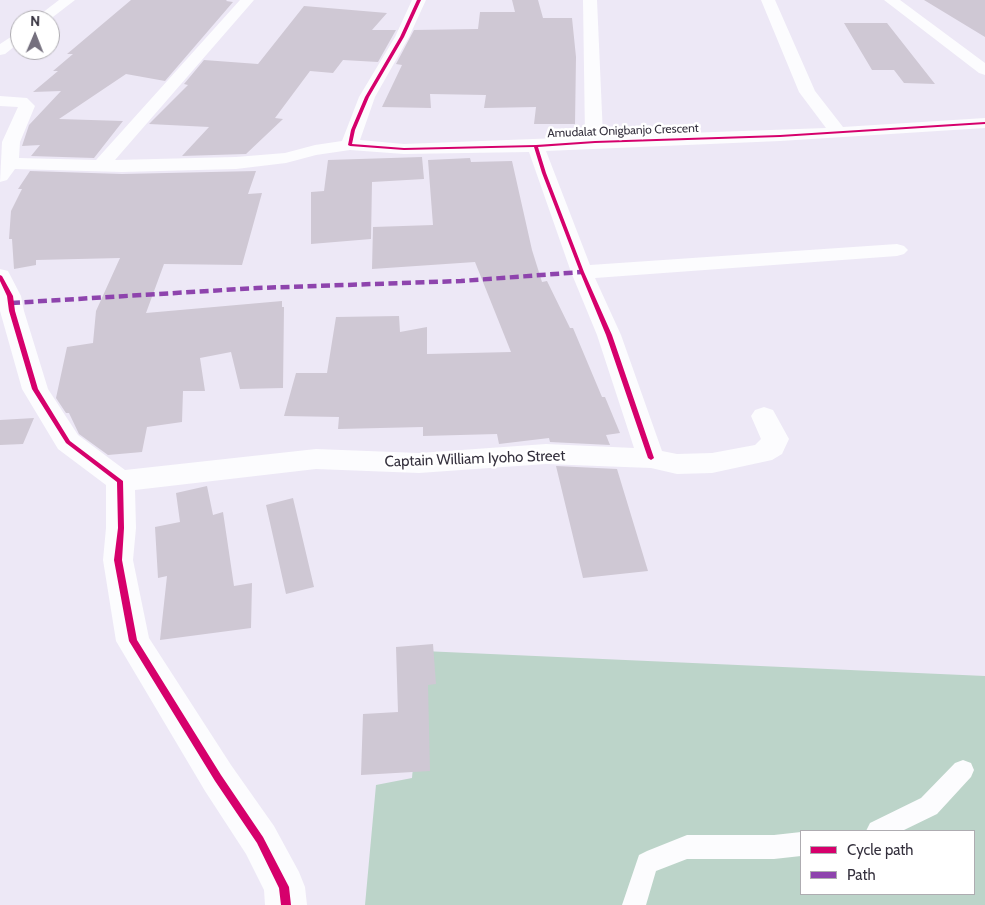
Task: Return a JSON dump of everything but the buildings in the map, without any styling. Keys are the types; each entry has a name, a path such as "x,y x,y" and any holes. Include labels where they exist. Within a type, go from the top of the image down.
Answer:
{"street":[{"path":"54,10 68,0"},
{"path":"100,166 248,0"},
{"path":"350,145 353,130 367,97 402,37 419,0"},
{"path":"590,0 593,132 595,142"},
{"path":"768,0 807,92 838,132"},
{"path":"891,0 985,70"},
{"path":"0,101 21,102 27,106 11,142 5,170 236,163 286,158 315,150 350,145 404,149 536,146"},
{"name":"Amudalat Onigbanjo Crescent","path":"651,458 609,335 582,272 544,173 536,146 595,142 780,136 985,123"},
{"path":"582,272 897,250"},
{"path":"0,276 10,296 12,310 35,389 68,442 120,481 121,528 118,560 133,641 218,778 260,840 284,888 286,905"},
{"name":"Captain William Iyoho Street","path":"120,481 224,471 316,459 419,463 546,454 651,458 677,464 712,462 762,453 772,447 775,439 764,416"}],"lane":[{"path":"880,830 929,806 963,770"},
{"path":"634,905 647,863 687,847 774,847 800,844"}],"green space":[{"path":"423,651 985,676 985,905 365,905 376,785 412,778"}],"marked path":[{"path":"11,303 257,288 461,281 582,272"}],"cycle path":[{"path":"419,0 402,37 367,97 353,130 350,145 404,149 536,146"},
{"path":"651,458 609,335 582,272 544,173 536,146 595,142 780,136 985,123"},
{"path":"0,276 10,296 12,311 35,389 68,442 120,481 121,528 118,560 133,641 218,778 260,840 284,887 286,905"}]}
